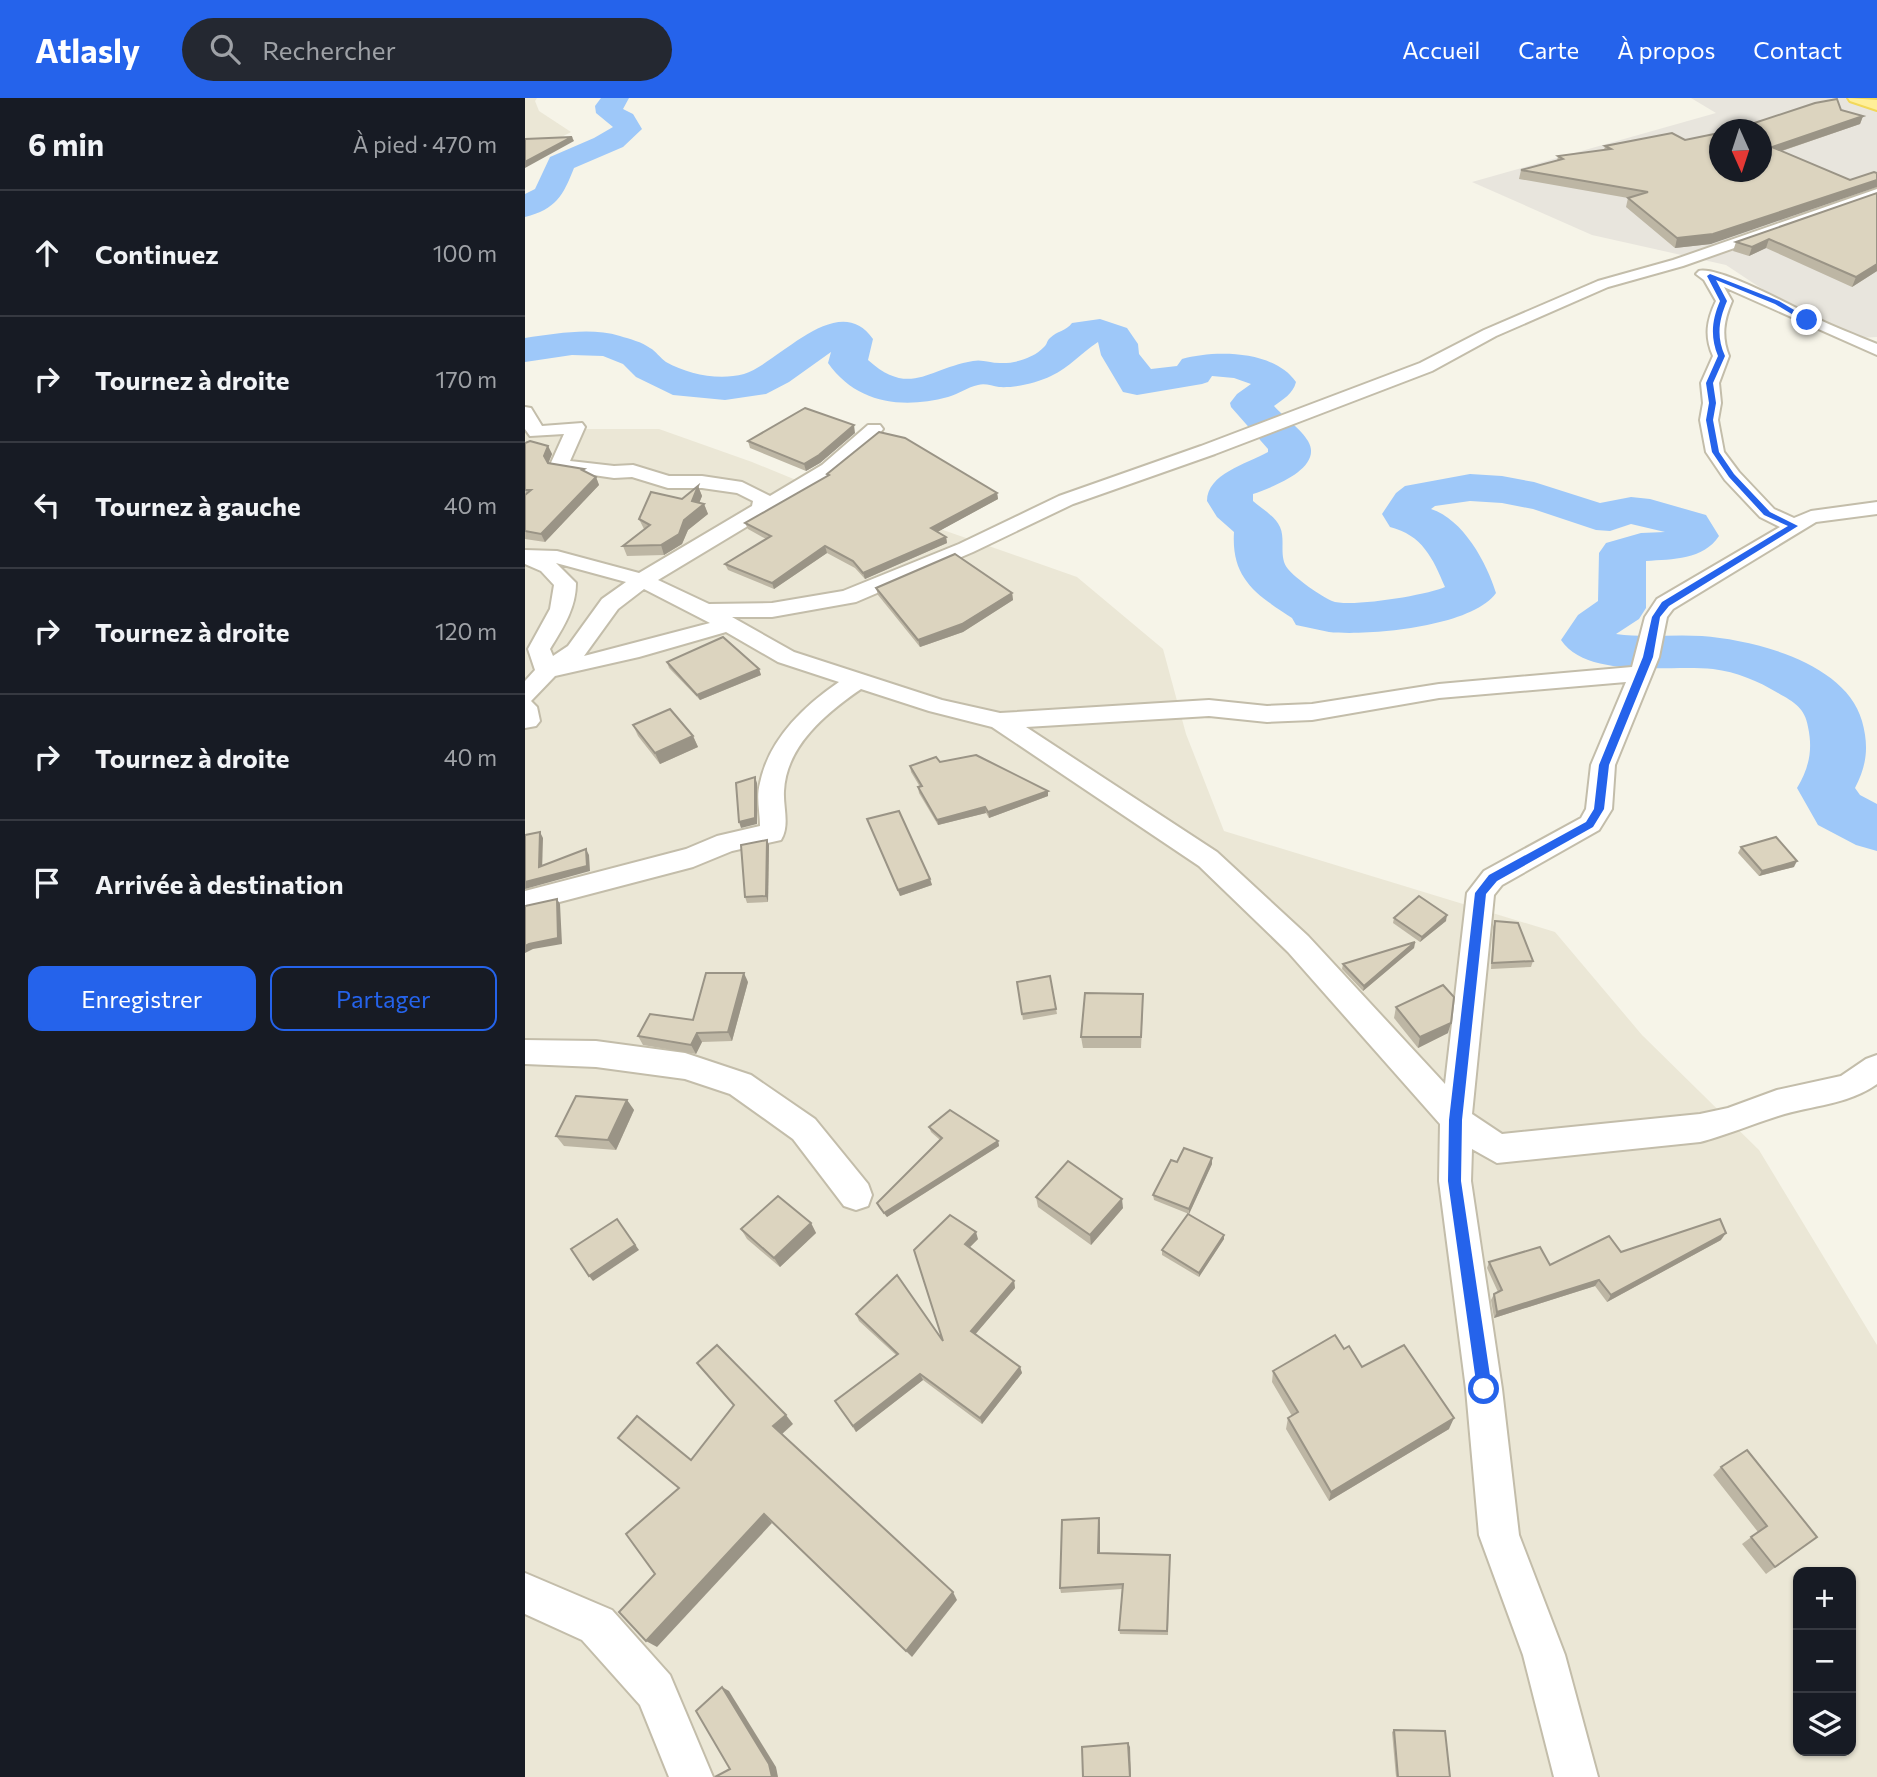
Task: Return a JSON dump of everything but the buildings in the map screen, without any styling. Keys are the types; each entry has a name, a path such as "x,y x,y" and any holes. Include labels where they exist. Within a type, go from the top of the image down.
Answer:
{"main road":[{"path":"1856,98 1877,105"}],"street":[{"path":"705,611 772,610 848,597 966,548 1066,500 1426,367 1490,333 1603,284 1678,263 1877,194"},
{"path":"1678,263 1777,303 1807,320 1877,350"},
{"path":"1710,276 1724,301 1716,319 1716,344 1721,356 1710,383 1712,403 1709,420 1715,452 1732,476 1767,513 1794,526"},
{"path":"525,412 536,432 576,427 559,465 614,472 633,471 668,482 702,482 742,488 764,499 762,507"},
{"path":"536,673 576,651 610,604 642,580 829,469 874,429"},
{"path":"1576,1777 1544,1655 1499,1535 1484,1389 1455,1181 1456,1120 1481,893 1493,878 1590,824 1599,809 1604,765 1646,659 1656,617 1665,604 1811,517 1877,508"},
{"path":"526,556 557,557 642,580 705,611 786,657 937,706 1000,721 1209,708 1267,714 1312,712 1646,659"},
{"path":"525,695 536,673 539,649 566,595 565,583 548,568 526,556"},
{"path":"536,673 631,652 729,624"},
{"path":"525,901 692,857 726,843 772,832 774,817 771,786 783,748 822,704 858,680"},
{"path":"1000,721 1207,859 1298,944 1405,1060 1456,1120 1497,1149 1700,1128 1730,1121 1777,1103 1849,1087 1877,1068"},
{"path":"525,1052 596,1054 685,1066 740,1084 804,1129 856,1195"},
{"path":"525,1593 597,1625 655,1690 691,1777"}],"shaded area":[{"path":"525,98 537,98 535,101 539,111 571,132 535,151 525,161"},
{"path":"1691,98 1877,98 1877,337 1838,339 1726,265 1592,235 1472,182 1716,113"},
{"path":"525,429 659,429 752,462 852,503 906,517 1077,577 1163,649 1186,734 1224,831 1555,932 1642,1035 1759,1150 1877,1345 1877,1777 525,1777"}],"waterway":[{"path":"525,207 548,194 561,163 605,145 628,129 623,120 610,113 609,106 615,98"},
{"path":"525,350 572,343 609,345 637,356 650,369 687,386 725,388 752,385 775,374 829,336 846,334 854,339 848,363 877,385 906,392 936,387 973,373 1004,375 1031,370 1060,355 1064,345 1084,335 1085,331 1095,330 1110,333 1117,339 1118,351 1137,383 1188,376 1194,374 1196,367 1206,365 1248,369 1276,382 1275,386 1251,403 1279,437 1289,444 1290,458 1248,481 1233,486 1230,501 1237,512 1258,529 1257,546 1263,570 1278,587 1313,610 1314,614 1348,617 1394,614 1440,606 1471,593 1466,578 1437,531 1423,522 1406,517 1405,514 1413,503 1424,495 1455,489 1502,489 1549,499 1596,516 1610,517 1610,514 1641,511 1690,525 1696,536 1688,541 1623,553 1621,608 1596,625 1587,640 1599,646 1627,651 1699,652 1739,658 1777,671 1813,690 1823,698 1830,709 1839,741 1837,764 1826,788 1839,810 1877,830"}],"route":[{"path":"1484,1389 1455,1181 1456,1120 1481,893 1493,878 1590,824 1599,809 1604,765 1648,657 1656,617 1665,604 1794,526 1767,513 1732,476 1715,452 1709,420 1712,403 1710,383 1721,356 1716,344 1716,319 1724,301 1710,276 1777,303 1807,320"}]}
